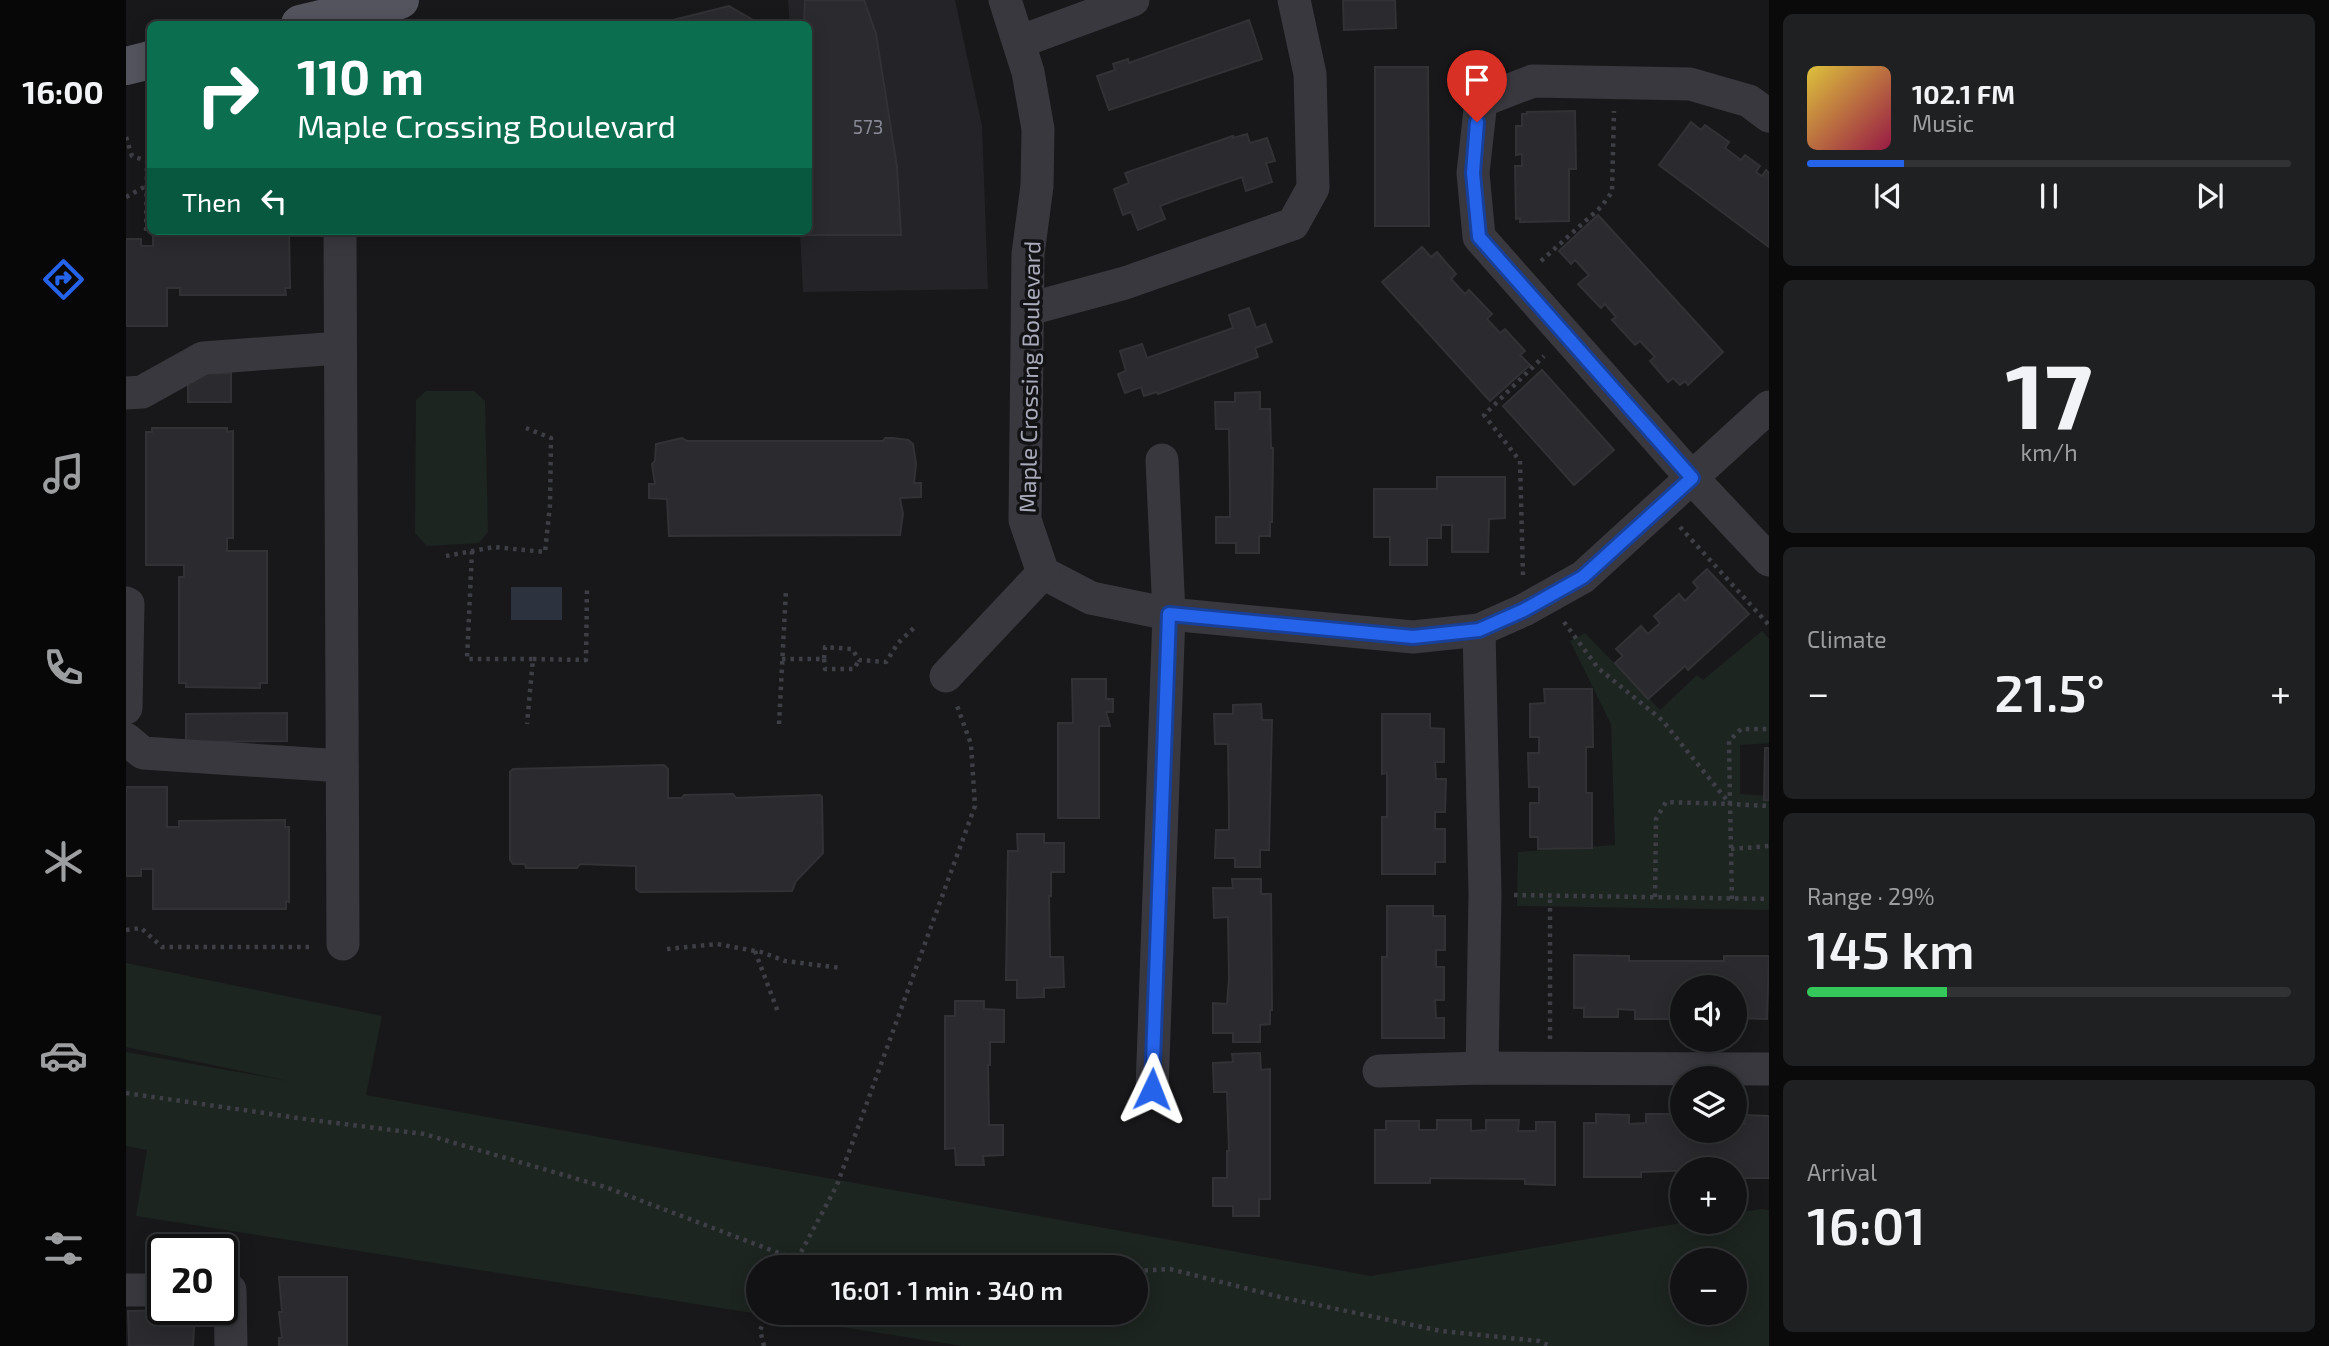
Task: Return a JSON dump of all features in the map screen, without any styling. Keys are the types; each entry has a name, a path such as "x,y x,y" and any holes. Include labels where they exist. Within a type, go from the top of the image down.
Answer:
{"main road":[{"path":"307,21 341,7 400,0"},
{"path":"126,66 147,61"}],"street":[{"name":"Maple Crossing Boulevard","path":"1005,0 1028,72 1038,129 1037,186 1028,254 1025,520 1043,573"},
{"path":"1019,42 1133,0"},
{"path":"1029,309 1125,283 1293,224 1313,188 1310,74 1294,0"},
{"path":"1769,116 1749,101 1690,84 1533,81 1481,101 1473,173 1479,237 1692,478 1769,560"},
{"path":"340,235 343,944"},
{"path":"126,393 142,392 203,358 340,348"},
{"path":"946,676 1043,573 1091,598 1169,614 1413,637 1479,630 1535,604 1583,577 1769,407"},
{"path":"1152,1089 1169,614 1162,460"},
{"path":"126,603 126,708"},
{"path":"1479,630 1485,894 1482,1068"},
{"path":"126,739 143,753 342,766"},
{"path":"1379,1071 1482,1068 1769,1069"},
{"path":"126,1290 147,1290"},
{"path":"231,1325 231,1346"}],"path":[{"path":"1517,281 1601,207 1612,192 1615,82"},
{"path":"126,137 132,156 147,161 146,234"},
{"path":"126,197 147,185"},
{"path":"1565,335 1484,415 1520,461 1535,604 1598,668 1662,720 1730,804"},
{"path":"446,556 494,547 545,552 550,505 551,438 527,428"},
{"path":"1662,507 1769,625"},
{"path":"472,551 467,659 586,660 587,586"},
{"path":"779,724 786,590"},
{"path":"859,660 886,662 898,643 917,625"},
{"path":"825,647 852,649 859,660 854,669 825,669 825,647"},
{"path":"527,724 533,659"},
{"path":"782,659 824,659"},
{"path":"800,1255 837,1185 975,806 971,744 946,676"},
{"path":"1732,899 1729,741 1741,729 1769,729"},
{"path":"1655,897 1656,819 1666,802 1769,806"},
{"path":"1731,849 1769,846"},
{"path":"1485,894 1769,899"},
{"path":"1550,896 1550,1069"},
{"path":"126,930 141,928 162,947 303,948 343,944"},
{"path":"667,949 717,944 755,951 785,961 841,968"},
{"path":"755,951 778,1012"},
{"path":"126,1093 312,1121 424,1134 608,1188 784,1255"},
{"path":"1148,1270 1170,1269 1280,1297 1441,1331 1539,1341 1550,1346"},
{"path":"762,1325 760,1330 764,1346"}],"shaded area":[{"path":"788,0 955,0 982,126 988,289 803,292 800,235 812,235 812,21 790,21"},
{"path":"426,391 474,391 485,401 488,532 479,543 427,546 415,533 416,400"},
{"path":"1762,631 1769,639 1769,743 1740,745 1740,794 1769,796 1769,910 1517,906 1518,852 1615,845 1611,724 1570,641 1585,633 1660,710 1697,675 1703,680"},
{"path":"126,963 382,1016 366,1095 1371,1276 1670,1225 1670,1234 1747,1234 1747,1211 1769,1210 1769,1346 963,1346 829,1325 1148,1325 1148,1255 746,1255 746,1312 136,1216 147,1150 126,1146 126,1052 289,1081 126,1047"}],"water":[{"path":"511,587 562,587 562,620 511,620"}],"building":[{"path":"805,0 864,0 876,34 897,167 901,235 812,235 812,21 804,21"},
{"path":"1343,0 1395,0 1396,28 1344,30"},
{"path":"729,6 755,21 669,21"},
{"path":"1249,20 1262,59 1109,110 1097,76 1115,70 1113,64 1128,59 1129,63"},
{"path":"1375,67 1428,67 1429,226 1375,226"},
{"path":"1575,111 1576,169 1569,169 1569,221 1520,222 1520,218 1516,219 1515,166 1522,166 1522,154 1516,155 1516,126 1522,126 1522,114 1527,112"},
{"path":"1691,122 1701,130 1705,125 1729,142 1725,148 1741,160 1745,155 1760,166 1756,172 1762,176 1766,170 1769,173 1769,247 1659,165"},
{"path":"1247,134 1250,143 1267,138 1275,161 1266,163 1272,182 1246,191 1242,177 1181,198 1160,206 1165,219 1138,230 1131,212 1123,215 1114,189 1129,183 1125,173 1233,136"},
{"path":"1598,215 1723,352 1688,385 1685,381 1680,385 1673,378 1668,382 1650,361 1655,357 1640,341 1635,345 1612,320 1616,317 1605,304 1601,308 1578,284 1589,275 1575,260 1571,264 1559,251"},
{"path":"153,235 289,235 290,288 285,288 286,295 180,295 180,288 167,288 167,326 126,326 126,239 141,239 141,246 153,246"},
{"path":"1422,247 1431,257 1437,252 1456,274 1451,279 1465,294 1469,290 1492,314 1487,319 1500,333 1505,329 1525,351 1520,355 1530,365 1490,401 1382,282"},
{"path":"1249,308 1256,328 1265,324 1272,342 1255,348 1258,357 1158,394 1157,392 1144,396 1141,387 1125,393 1118,374 1126,371 1120,351 1142,344 1147,358 1233,328 1229,315"},
{"path":"1542,370 1614,450 1574,485 1503,406"},
{"path":"231,373 231,402 188,402 188,374"},
{"path":"1260,392 1260,409 1270,409 1273,448 1270,536 1259,536 1259,553 1236,553 1236,543 1216,543 1216,517 1230,517 1230,493 1229,429 1216,429 1215,402 1235,402 1235,393"},
{"path":"152,428 227,428 227,432 233,431 233,538 227,538 227,551 267,551 267,683 260,683 260,688 186,687 186,683 179,683 179,577 184,577 184,565 146,565 146,432 152,432"},
{"path":"682,438 687,441 883,441 885,438 908,440 913,444 916,464 914,483 921,483 921,497 900,498 903,514 900,535 669,536 667,499 649,498 649,484 655,484 652,464 655,461 656,444"},
{"path":"1437,477 1505,477 1505,518 1489,519 1488,552 1452,552 1452,525 1441,525 1441,538 1427,538 1427,565 1390,565 1390,537 1374,537 1374,489 1437,489"},
{"path":"1707,569 1749,614 1688,670 1685,666 1648,699 1615,663 1623,656 1616,649 1641,626 1648,634 1660,623 1654,616 1679,594 1685,601 1698,588 1693,582"},
{"path":"1072,679 1106,679 1106,699 1113,699 1113,712 1106,712 1110,726 1099,726 1099,818 1058,818 1058,723 1073,723"},
{"path":"1544,689 1592,689 1593,747 1586,747 1586,793 1592,793 1592,848 1538,849 1538,837 1530,837 1530,803 1539,803 1539,787 1529,787 1528,753 1539,753 1539,737 1530,737 1530,704 1545,703"},
{"path":"1261,704 1262,720 1272,720 1269,850 1260,850 1260,867 1235,867 1235,858 1215,858 1216,830 1229,830 1229,808 1228,744 1215,744 1214,714 1233,714 1233,705"},
{"path":"287,713 287,741 186,742 186,714"},
{"path":"1382,714 1430,714 1430,728 1444,729 1444,762 1435,762 1436,779 1446,779 1445,812 1435,812 1435,829 1445,829 1445,862 1435,862 1435,874 1382,874 1382,817 1387,817 1387,773 1382,774"},
{"path":"1765,748 1769,748 1769,800 1764,800"},
{"path":"664,765 668,769 668,798 733,794 736,798 820,795 823,853 796,881 792,891 640,892 636,889 636,866 580,864 577,868 526,868 525,864 513,864 510,860 510,772 513,769"},
{"path":"126,787 167,787 167,827 179,827 179,821 285,820 285,827 289,827 289,902 286,901 286,909 153,909 153,869 141,869 141,876 126,876"},
{"path":"1017,834 1044,834 1044,843 1064,843 1064,872 1051,872 1049,896 1050,957 1063,957 1064,987 1044,988 1044,997 1017,998 1017,980 1006,980 1008,851 1018,851"},
{"path":"1232,879 1261,879 1261,894 1271,894 1272,1010 1270,1024 1260,1025 1260,1042 1233,1042 1233,1033 1213,1033 1213,1003 1227,1004 1229,979 1228,917 1214,918 1213,888 1233,888"},
{"path":"1387,906 1433,906 1433,916 1445,916 1445,950 1436,950 1436,967 1444,967 1444,1000 1435,1000 1436,1018 1444,1018 1444,1038 1382,1038 1382,957 1387,957"},
{"path":"1574,955 1629,956 1629,961 1724,961 1724,956 1769,956 1767,1019 1747,1018 1747,975 1670,975 1669,1019 1635,1019 1635,1010 1618,1009 1618,1017 1584,1017 1584,1008 1574,1008"},
{"path":"955,1001 984,1001 984,1009 1004,1010 1004,1042 990,1042 988,1065 989,1125 1003,1125 1003,1155 983,1156 984,1165 956,1165 955,1148 945,1149 945,1016 955,1016"},
{"path":"1260,1053 1261,1070 1270,1069 1270,1199 1259,1199 1259,1216 1233,1216 1233,1206 1213,1206 1213,1178 1227,1178 1229,1151 1227,1092 1214,1092 1213,1063 1233,1062 1232,1054"},
{"path":"1596,1114 1629,1115 1629,1124 1646,1123 1646,1114 1670,1114 1670,1143 1747,1143 1747,1115 1769,1116 1769,1178 1747,1178 1747,1157 1670,1157 1670,1171 1641,1172 1641,1177 1584,1177 1584,1123 1596,1123"},
{"path":"1437,1120 1471,1120 1471,1131 1486,1130 1486,1120 1519,1120 1518,1131 1536,1131 1536,1122 1555,1122 1555,1185 1525,1184 1525,1179 1430,1178 1430,1183 1375,1183 1375,1130 1386,1130 1386,1121 1419,1121 1419,1130 1437,1130"},
{"path":"279,1277 347,1277 347,1346 279,1346 279,1338 282,1338 279,1312 282,1312"},
{"path":"128,1311 147,1311 147,1325 194,1325 193,1346 129,1346"}],"route":[{"path":"1152,1089 1169,614 1413,637 1479,630 1524,610 1583,577 1692,478 1479,237 1473,173 1477,122"}]}
